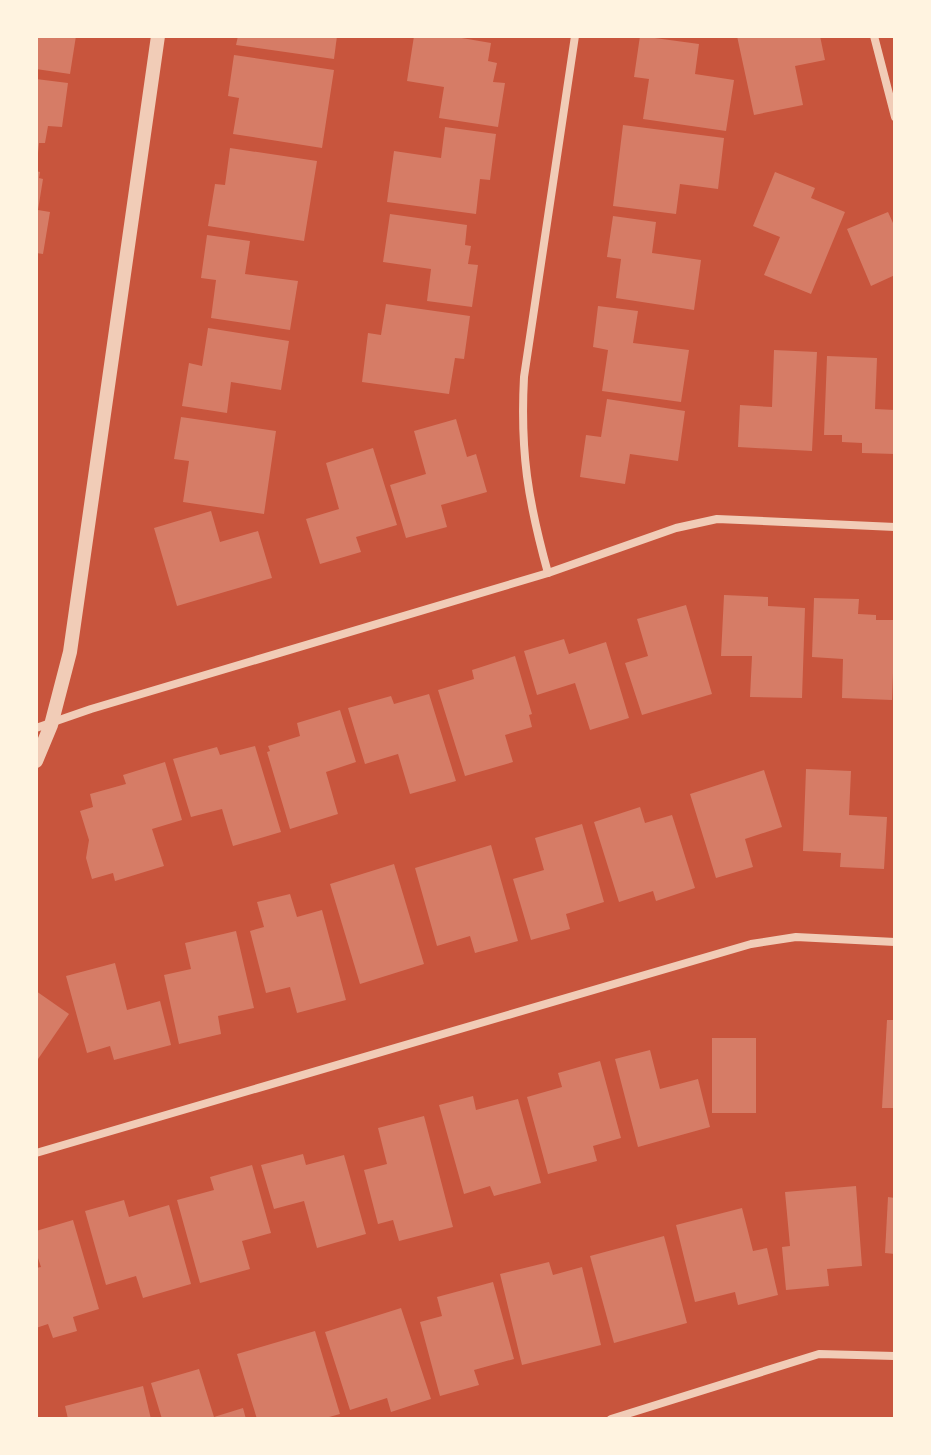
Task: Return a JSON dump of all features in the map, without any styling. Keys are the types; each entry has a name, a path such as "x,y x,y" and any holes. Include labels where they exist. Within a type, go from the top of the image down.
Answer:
{"street":[{"path":"36,761 44,727 70,652 158,36"},
{"path":"548,573 524,472 521,428 524,377 575,36"},
{"path":"874,36 895,117"},
{"path":"44,727 91,709 548,573 676,528 717,519 895,527"},
{"path":"36,1153 751,944 796,937 895,942"},
{"path":"611,1419 819,1354 895,1356"}],"building":[{"path":"36,36 76,36 70,74 36,69"},
{"path":"238,36 337,36 334,59 236,45"},
{"path":"414,36 450,36 491,43 488,61 497,63 493,82 505,83 498,127 439,118 444,87 407,81"},
{"path":"640,36 699,44 695,74 734,80 726,131 643,119 649,79 634,77"},
{"path":"737,36 820,36 825,60 795,66 803,105 754,115"},
{"path":"234,55 334,70 322,148 233,134 239,98 228,96"},
{"path":"36,79 68,83 62,127 48,126 45,143 39,143 38,153"},
{"path":"623,125 724,138 718,189 680,184 676,214 613,206"},
{"path":"445,127 496,134 490,180 480,179 476,214 387,202 394,151 441,158"},
{"path":"230,148 317,161 304,241 208,226 215,184 225,185"},
{"path":"36,171 43,179 38,210 50,212 43,254 36,253"},
{"path":"775,172 815,188 811,198 845,212 811,294 764,275 780,237 753,226"},
{"path":"888,212 895,222 895,275 871,286 847,229"},
{"path":"390,214 467,225 465,245 471,246 468,264 478,265 472,307 427,301 431,269 383,262"},
{"path":"613,216 656,222 652,253 701,260 694,310 616,298 621,259 607,257"},
{"path":"207,235 250,241 245,274 298,281 290,330 211,318 216,280 201,278"},
{"path":"386,304 470,316 464,359 455,358 449,394 362,382 368,333 381,335"},
{"path":"598,306 638,311 633,343 689,350 681,402 602,391 608,350 593,347"},
{"path":"208,328 289,341 281,390 231,382 227,413 182,406 189,363 202,366"},
{"path":"774,350 817,352 812,451 738,447 740,405 772,407"},
{"path":"827,356 877,358 875,409 895,410 895,454 862,453 862,443 842,442 842,435 824,435"},
{"path":"607,399 685,411 678,461 630,454 625,484 580,477 586,435 601,437"},
{"path":"181,417 276,431 264,514 183,502 189,461 174,459"},
{"path":"456,419 467,457 476,454 487,492 441,505 447,527 406,538 390,485 426,474 414,431"},
{"path":"373,448 397,525 356,537 361,552 320,564 306,519 339,509 326,463"},
{"path":"211,511 220,542 258,531 272,578 177,606 154,528"},
{"path":"724,595 768,597 768,606 805,608 802,698 750,697 752,656 721,656"},
{"path":"814,598 859,599 858,614 876,615 876,620 895,620 892,700 842,698 843,659 812,657"},
{"path":"686,605 712,694 642,715 625,663 648,656 637,619"},
{"path":"564,639 569,654 606,642 629,718 590,730 575,683 537,695 524,651"},
{"path":"515,656 532,714 529,715 532,727 505,735 513,762 465,776 438,690 474,679 472,670"},
{"path":"429,694 456,781 410,794 398,754 365,764 348,708 391,696 394,704"},
{"path":"340,710 356,762 326,772 338,814 290,829 267,752 270,751 268,746 300,736 297,723"},
{"path":"255,746 281,832 233,846 222,809 191,817 173,759 217,747 220,755"},
{"path":"165,762 182,820 152,829 164,866 115,881 113,873 92,879 86,858 89,840 80,811 93,807 90,794 126,784 123,775"},
{"path":"806,769 851,771 849,815 887,817 884,869 840,867 841,853 803,851"},
{"path":"764,770 782,827 745,839 753,867 716,878 690,794"},
{"path":"640,807 645,823 672,815 695,888 656,901 653,891 619,902 594,822"},
{"path":"582,824 604,902 566,914 570,929 531,940 513,879 544,870 535,838"},
{"path":"491,845 518,941 475,953 470,936 437,946 415,868"},
{"path":"394,864 424,964 360,984 330,884"},
{"path":"290,894 297,917 322,910 346,1000 297,1013 290,987 266,993 250,931 264,927 257,902"},
{"path":"236,931 254,1008 218,1016 221,1034 179,1044 164,975 191,969 185,943"},
{"path":"115,963 127,1010 160,1001 171,1045 114,1060 110,1046 87,1053 66,976"},
{"path":"36,991 69,1014 36,1062"},
{"path":"887,1020 895,1020 895,1108 882,1108"},
{"path":"712,1038 756,1038 756,1113 712,1113"},
{"path":"650,1050 660,1089 698,1079 710,1127 638,1147 615,1059"},
{"path":"600,1061 621,1138 593,1146 597,1161 548,1174 527,1097 562,1087 558,1073"},
{"path":"473,1096 476,1110 518,1099 541,1183 494,1196 490,1186 464,1194 439,1105"},
{"path":"424,1116 453,1227 399,1241 393,1220 378,1224 364,1170 387,1164 378,1128"},
{"path":"303,1154 306,1165 344,1155 366,1234 317,1248 304,1201 274,1209 261,1165"},
{"path":"252,1165 271,1233 242,1241 250,1269 200,1283 177,1200 214,1190 210,1177"},
{"path":"856,1186 862,1266 827,1269 829,1286 786,1290 782,1247 790,1246 785,1192"},
{"path":"888,1197 895,1198 895,1254 885,1253"},
{"path":"124,1200 129,1217 169,1205 191,1284 143,1298 136,1276 106,1285 85,1211"},
{"path":"742,1208 753,1251 767,1248 778,1295 738,1305 735,1292 695,1302 676,1225"},
{"path":"73,1220 99,1309 73,1317 77,1331 53,1338 48,1324 36,1328 36,1268 41,1267 36,1252 36,1231"},
{"path":"664,1236 687,1323 614,1343 590,1256"},
{"path":"549,1262 553,1275 582,1267 601,1345 522,1365 500,1274"},
{"path":"493,1282 514,1359 474,1370 479,1385 440,1396 420,1322 442,1316 437,1297"},
{"path":"401,1308 431,1399 391,1412 387,1398 350,1410 325,1332"},
{"path":"315,1331 340,1414 322,1419 257,1419 237,1354"},
{"path":"199,1369 214,1417 243,1408 246,1419 162,1419 151,1383"},
{"path":"143,1386 151,1419 68,1419 65,1406"}]}
